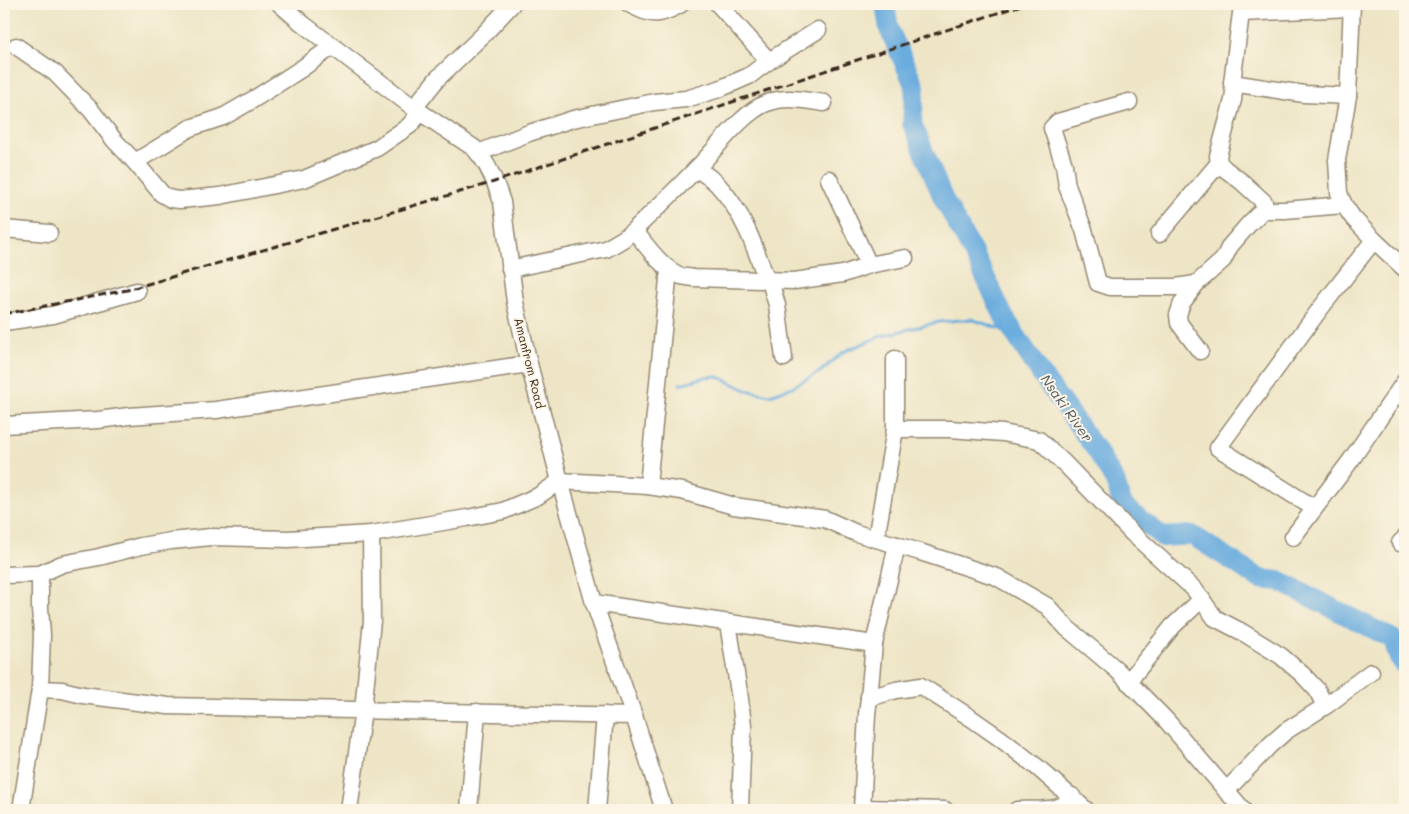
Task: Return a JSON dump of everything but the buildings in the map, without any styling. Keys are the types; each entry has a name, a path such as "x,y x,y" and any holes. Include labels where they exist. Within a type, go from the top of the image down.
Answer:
{"street":[{"name":"Amanfrom Road","path":"280,4 303,24 417,110 474,148 486,164 502,202 515,302 529,364 560,481 594,603 634,716 664,810"},
{"path":"16,46 55,74 92,110 114,140 162,194 171,199 180,200 220,196 304,178 377,148 408,126 437,79 512,4"},
{"path":"629,4 648,13 657,14 681,4"},
{"path":"718,4 769,61"},
{"path":"1200,351 1179,323 1178,315 1182,303 1196,284 1223,260 1230,246 1263,210 1264,202 1219,163 1218,156 1233,100 1234,90 1232,82 1242,8 1351,6 1348,96 1336,160 1339,193 1344,205 1353,218 1405,269"},
{"path":"478,152 573,119 654,102 686,99 719,89 749,76 818,30"},
{"path":"135,162 190,128 223,117 301,69 333,46"},
{"path":"1232,82 1304,94 1348,96"},
{"path":"510,269 606,249 634,230 697,169 736,126 765,104 777,100 796,99 824,103"},
{"path":"1129,102 1058,122 1052,128 1064,165 1067,186 1084,230 1098,283 1110,287 1176,287 1196,284"},
{"path":"1160,234 1219,163"},
{"path":"697,169 718,184 752,238 777,305 784,358"},
{"path":"829,179 869,265"},
{"path":"1263,210 1344,205"},
{"path":"4,229 49,232"},
{"path":"634,230 656,257 669,269 681,276 693,278 794,281 843,274 869,265 905,258"},
{"path":"1314,508 1218,448 1320,309 1374,240"},
{"path":"648,486 669,269"},
{"path":"4,322 53,315 137,291"},
{"path":"876,539 895,429 895,359"},
{"path":"4,425 98,420 216,410 529,364"},
{"path":"1293,537 1405,381"},
{"path":"895,429 950,429 1003,433 1039,440 1132,533 1194,589 1216,618 1280,656 1304,675 1317,690 1324,706"},
{"path":"4,575 40,574 62,564 141,546 179,540 211,537 288,539 371,534 502,510 538,496 560,481 648,486 682,491 734,506 825,519 856,533 997,577 1047,606 1067,628 1117,670 1166,720 1243,810"},
{"path":"349,810 363,710 372,621 371,534"},
{"path":"897,545 874,644 867,714 862,809 945,810"},
{"path":"21,810 40,689 42,636 40,574"},
{"path":"1128,682 1173,626 1202,599"},
{"path":"594,603 874,644"},
{"path":"728,623 743,726 740,810"},
{"path":"1226,791 1286,730 1349,689 1370,672"},
{"path":"870,698 896,690 920,686 1001,739 1072,796 1086,810"},
{"path":"40,689 62,690 90,696 168,706 634,716"},
{"path":"469,810 477,712"},
{"path":"597,810 606,715"},
{"path":"1017,810 1044,810 1059,807 1065,804 1072,796"}],"waterway":[{"name":"Nsaki River","path":"885,4 889,29 915,87 912,123 943,198 979,264 1004,317 1043,377 1097,451 1115,481 1123,506 1163,537 1192,535 1260,579 1279,581 1393,639 1398,656 1405,665"},
{"path":"680,384 717,376 746,390 770,395 790,388 820,372 843,352 881,336 939,322 971,319 1015,334"}],"railway":[{"path":"4,314 127,290 494,182 1024,4"}]}
